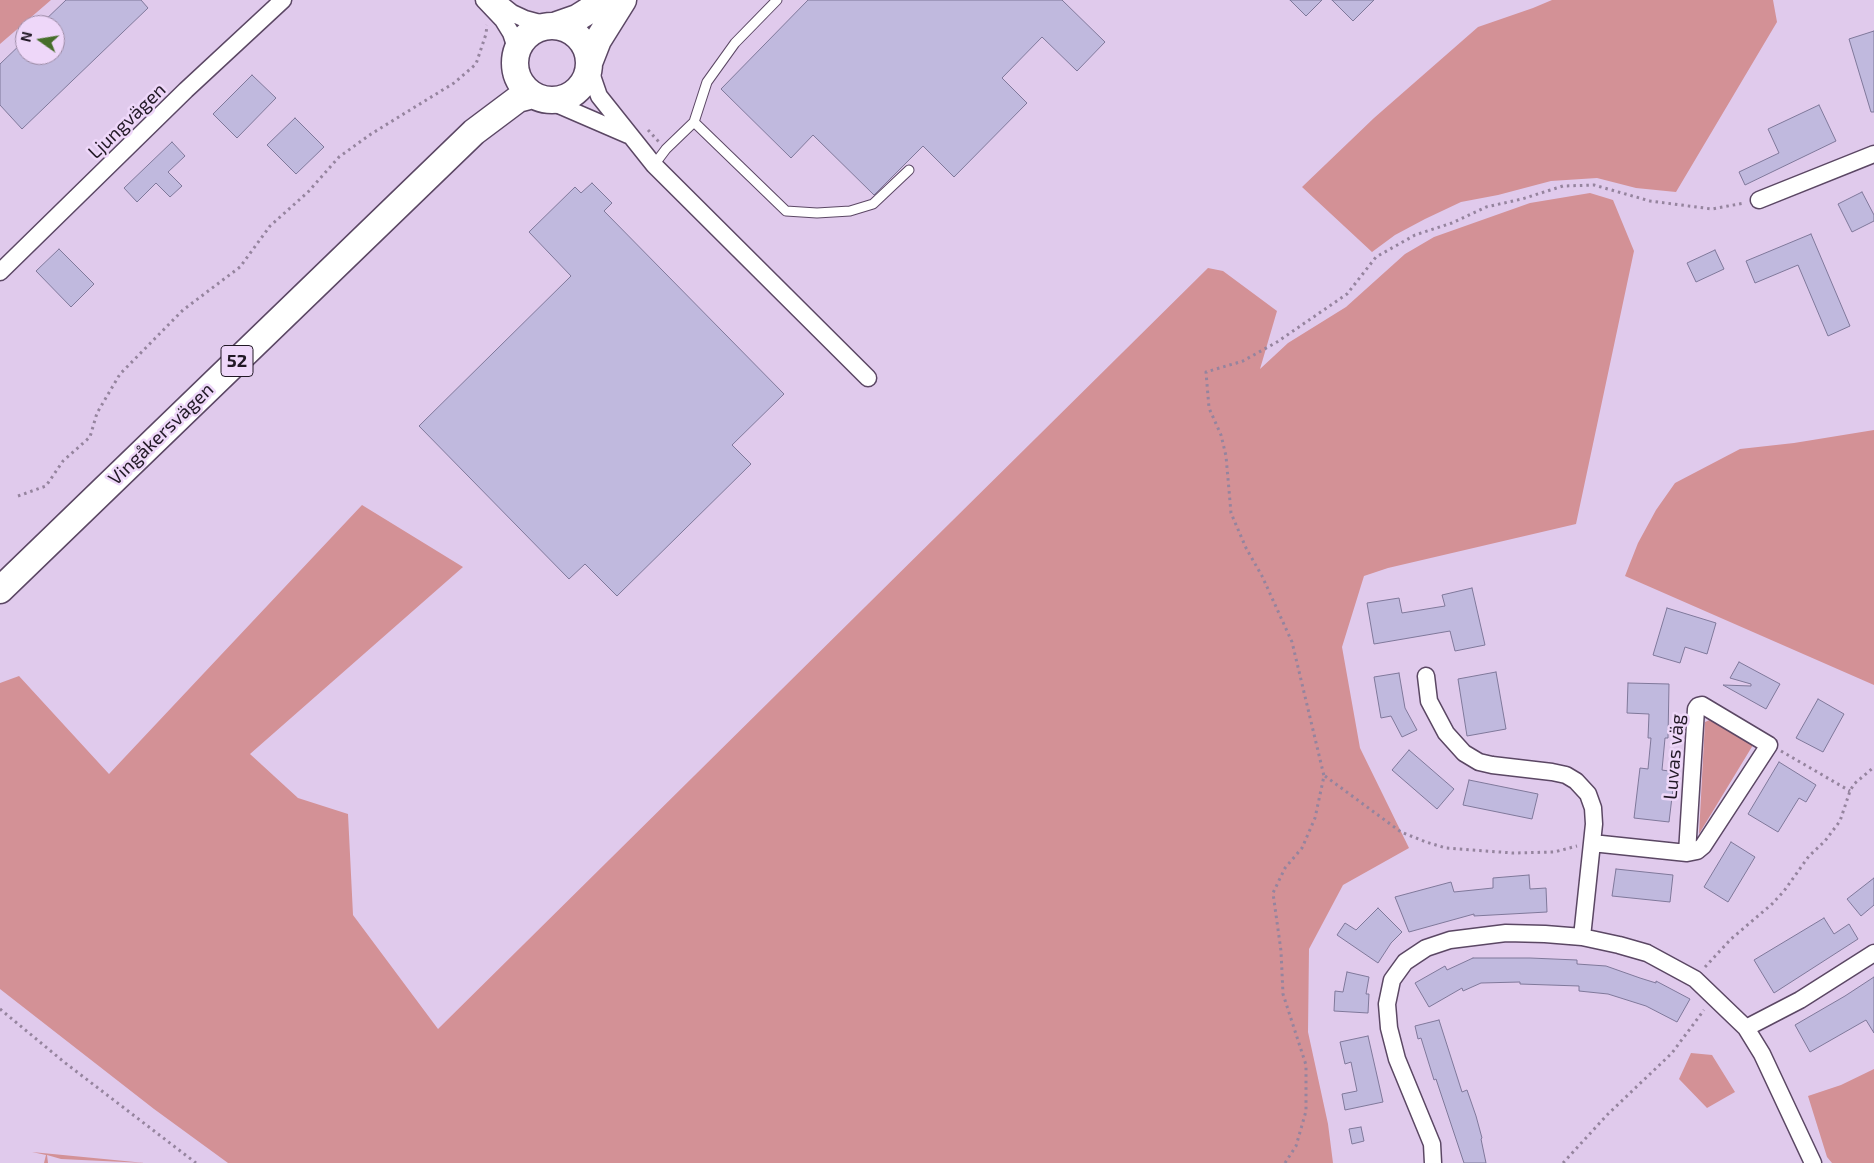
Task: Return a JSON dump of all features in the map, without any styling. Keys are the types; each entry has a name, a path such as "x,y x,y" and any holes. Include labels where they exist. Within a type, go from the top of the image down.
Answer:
{"main road":[{"name":"52","path":"516,55 519,44 529,33 542,26 554,25 578,18 606,0"},
{"name":"52","path":"540,98 562,99 575,92 585,81 598,40 623,0"},
{"path":"554,25 570,30 582,39 588,52 589,65"},
{"path":"516,55 516,73 522,86 540,98"},
{"name":"Vingåkersvägen","path":"474,132 505,81 516,55"},
{"name":"Vingåkersvägen","path":"0,590 474,132 518,99 540,98"}],"street":[{"name":"Ljungvägen","path":"0,272 186,90 283,0"},
{"path":"491,3 525,19 554,25"},
{"path":"491,3 511,33 516,55"},
{"path":"589,65 599,96 654,165 868,378"},
{"path":"540,98 630,136"},
{"path":"1759,200 1874,154"},
{"path":"1426,676 1429,701 1446,733 1464,753 1479,762 1566,775 1576,781 1588,794 1593,808 1594,824 1582,937"},
{"name":"Luvas väg","path":"1687,853 1696,709 1698,706 1706,706 1770,745"},
{"path":"1592,843 1687,853 1697,851 1770,745"},
{"path":"1434,1163 1432,1144 1397,1059 1389,1028 1387,1004 1392,980 1397,970 1405,962 1426,948 1450,940 1506,933 1582,937 1619,944 1647,953 1695,979 1746,1028 1773,1077 1813,1163"},
{"path":"1746,1028 1800,1000 1874,954"}],"lane":[{"path":"654,165 666,149 694,122 707,82 735,43 777,0"},
{"path":"694,122 786,211 817,213 850,211 873,204 908,170"}],"path":[{"path":"18,496 46,486 63,461 90,437 97,413 120,374 183,310 240,267 270,226 308,192 339,157 371,134 454,83 476,64 486,34 491,3"},
{"path":"648,129 666,149"},
{"path":"1285,1163 1296,1146 1306,1111 1306,1065 1283,994 1281,951 1273,893 1285,868 1302,848 1315,818 1324,776 1292,642 1231,513 1226,456 1209,408 1206,372 1244,361 1277,342 1347,294 1376,257 1415,234 1452,223 1486,207 1522,199 1563,186 1594,185 1650,201 1712,209 1759,200"},
{"path":"1770,745 1850,791"},
{"path":"1695,979 1731,938 1772,904 1784,891 1808,856 1825,841 1840,821 1850,791 1862,775 1874,767"},
{"path":"1324,776 1401,832 1446,848 1513,853 1554,852 1592,843"},
{"path":"1563,1163 1607,1115 1672,1053 1714,996"},
{"path":"0,1009 64,1062 196,1163"}],"shaded area":[{"path":"0,0 51,0 34,15 15,15 15,31 0,44"},
{"path":"1552,0 1773,0 1777,22 1676,192 1636,188 1597,178 1551,181 1498,195 1461,202 1395,235 1372,252 1302,187 1374,118 1478,27"},
{"path":"1590,193 1613,200 1634,251 1576,524 1388,568 1364,576 1342,647 1360,748 1409,848 1343,885 1309,949 1308,1032 1328,1124 1333,1163 228,1163 154,1109 0,989 0,683 19,676 109,774 362,505 463,567 250,754 298,798 348,814 353,915 438,1029 1208,268 1223,271 1277,311 1260,369 1288,343 1346,307 1405,254 1434,237 1530,203"},
{"path":"1874,430 1874,685 1625,576 1638,543 1656,510 1675,483 1740,449 1794,443"},
{"path":"1712,719 1753,745 1699,834 1705,722"},
{"path":"1691,1053 1712,1055 1735,1092 1707,1108 1679,1079"},
{"path":"1874,1069 1874,1163 1832,1163 1827,1157 1808,1096 1841,1085"},
{"path":"32,1152 145,1163 61,1159 47,1155 48,1163 44,1163 46,1155"}],"building":[{"path":"66,0 141,0 148,8 22,129 0,105 0,64 15,50 15,65 65,65 65,15 50,15"},
{"path":"808,0 1062,0 1105,42 1077,71 1042,37 1002,78 1027,103 954,177 923,146 874,195 813,135 791,158 721,89"},
{"path":"1290,0 1322,0 1306,16"},
{"path":"1332,0 1374,0 1353,21"},
{"path":"1874,31 1874,112 1871,112 1849,39"},
{"path":"252,75 276,98 237,138 213,114"},
{"path":"1819,105 1836,141 1745,185 1739,172 1779,153 1768,129"},
{"path":"295,118 324,147 296,174 267,145"},
{"path":"172,142 185,156 168,172 182,186 170,197 156,183 137,202 124,188"},
{"path":"592,183 612,203 604,211 784,394 732,445 751,464 617,596 585,564 569,579 419,426 571,276 529,232 575,187 581,193"},
{"path":"1862,192 1874,215 1874,221 1852,232 1838,204"},
{"path":"1811,234 1850,326 1828,336 1798,265 1755,283 1746,261"},
{"path":"59,249 94,284 71,307 36,271"},
{"path":"1715,250 1724,269 1696,282 1687,263"},
{"path":"1472,588 1485,645 1455,651 1450,631 1374,644 1367,603 1399,598 1402,613 1445,606 1442,595"},
{"path":"1667,608 1716,623 1707,654 1685,647 1680,663 1653,655"},
{"path":"1739,662 1780,684 1766,709 1723,685 1751,686 1751,684 1730,678"},
{"path":"1496,672 1506,729 1467,736 1458,679"},
{"path":"1399,673 1405,708 1417,730 1402,737 1391,716 1381,718 1374,677"},
{"path":"1628,683 1669,684 1668,738 1665,738 1662,770 1675,772 1669,822 1634,818 1640,768 1648,769 1651,738 1648,738 1649,714 1627,713"},
{"path":"1818,699 1844,714 1823,752 1796,738"},
{"path":"1409,750 1454,789 1437,809 1392,770"},
{"path":"1779,762 1816,785 1806,802 1799,798 1778,832 1748,814"},
{"path":"1469,780 1538,794 1532,819 1463,805"},
{"path":"1731,842 1755,857 1728,902 1704,887"},
{"path":"1616,869 1673,875 1670,902 1612,896"},
{"path":"1529,875 1530,889 1546,888 1547,912 1474,916 1474,914 1409,932 1395,897 1451,882 1454,892 1493,888 1493,878"},
{"path":"1874,878 1874,905 1861,916 1847,899"},
{"path":"1378,908 1402,932 1391,943 1378,963 1337,935 1345,923 1356,930"},
{"path":"1824,918 1834,934 1849,924 1858,939 1774,993 1754,960"},
{"path":"1473,958 1577,960 1577,964 1606,966 1656,983 1656,981 1690,999 1677,1022 1646,1006 1608,994 1579,991 1579,986 1520,984 1520,982 1481,983 1463,991 1462,988 1429,1007 1415,983 1445,966 1447,970"},
{"path":"1347,972 1369,977 1366,994 1369,994 1368,1013 1334,1011 1335,991 1343,992"},
{"path":"1874,977 1874,1033 1866,1020 1810,1052 1795,1025"},
{"path":"1439,1020 1462,1092 1467,1090 1476,1116 1486,1163 1464,1163 1421,1038 1418,1039 1415,1026"},
{"path":"1368,1036 1383,1102 1345,1110 1342,1094 1357,1091 1351,1062 1345,1064 1340,1042"},
{"path":"1361,1127 1364,1141 1352,1144 1349,1129"}]}
